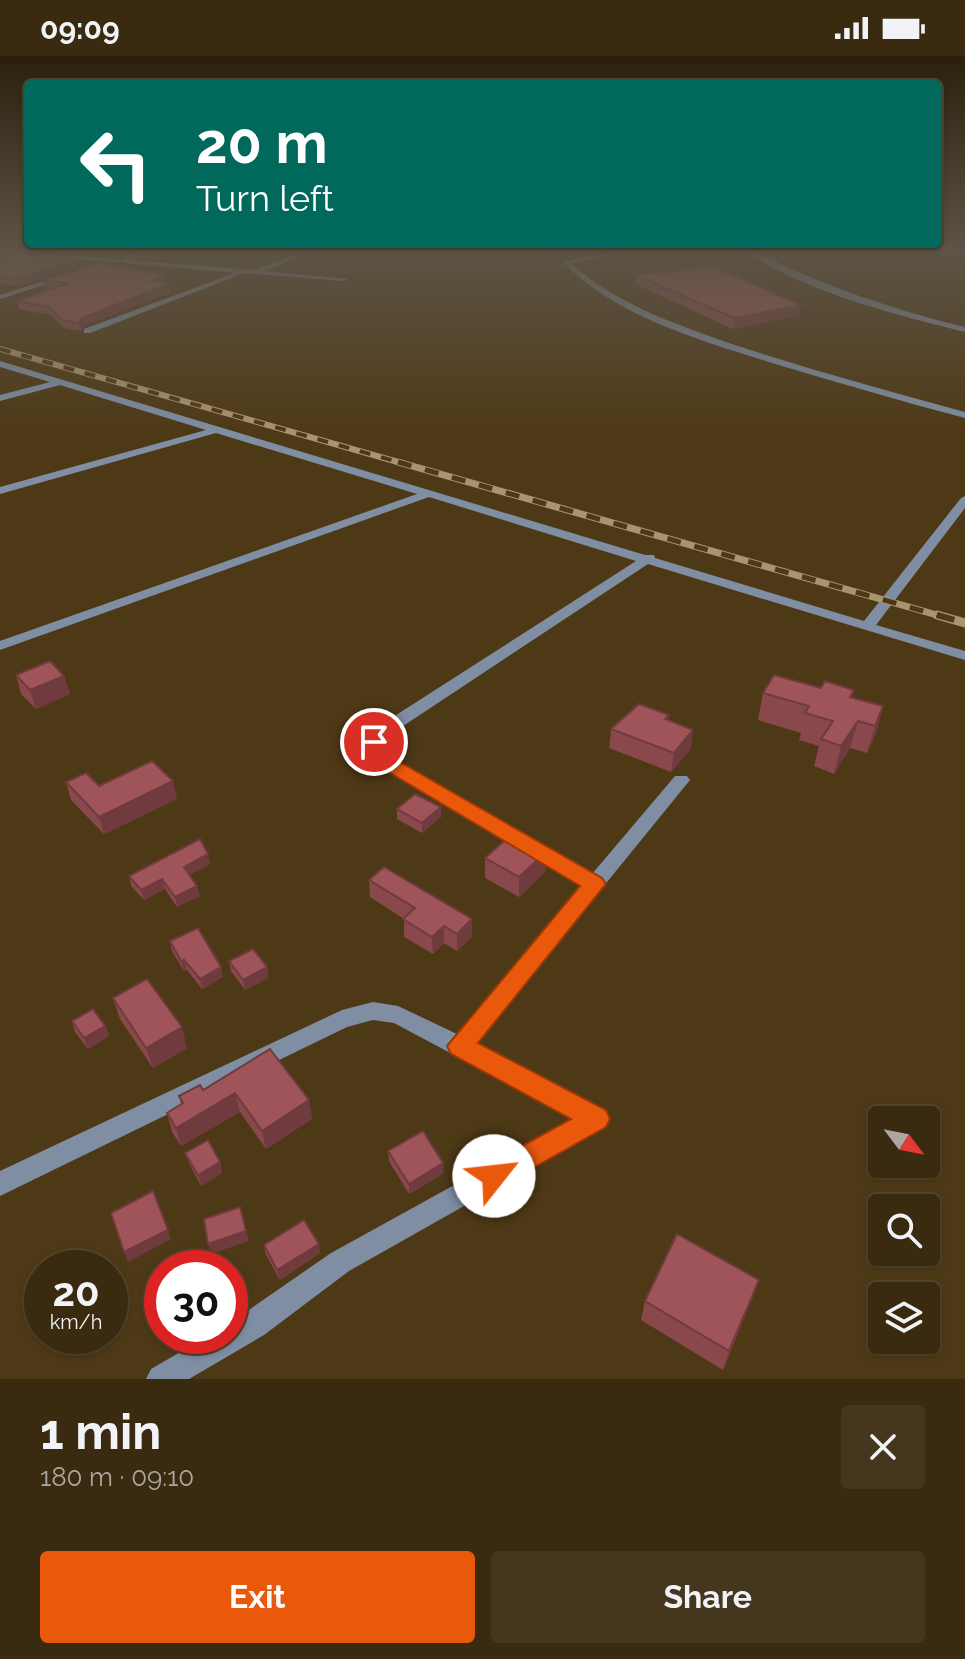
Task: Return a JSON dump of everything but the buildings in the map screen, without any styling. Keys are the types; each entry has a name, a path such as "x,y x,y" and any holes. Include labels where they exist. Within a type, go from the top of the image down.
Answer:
{"street":[{"path":"87,331 142,311"},
{"path":"640,311 670,325 965,415"},
{"path":"890,311 965,330"},
{"path":"0,364 212,431 649,558 965,656"},
{"path":"0,398 57,383"},
{"path":"0,491 212,431"},
{"path":"0,646 430,493"},
{"path":"868,626 965,500"},
{"path":"595,884 377,757 374,742 385,730 649,558"},
{"path":"460,1046 681,780"},
{"path":"0,1184 342,1019 373,1011 398,1015 596,1119 340,1262 254,1325 161,1379"}],"railway":[{"path":"0,349 405,464"},
{"path":"398,462 944,617"},
{"path":"937,615 944,617"},
{"path":"944,617 965,623"}],"route":[{"path":"374,742 373,750 377,757 595,884 460,1046 596,1119 494,1176"}]}
